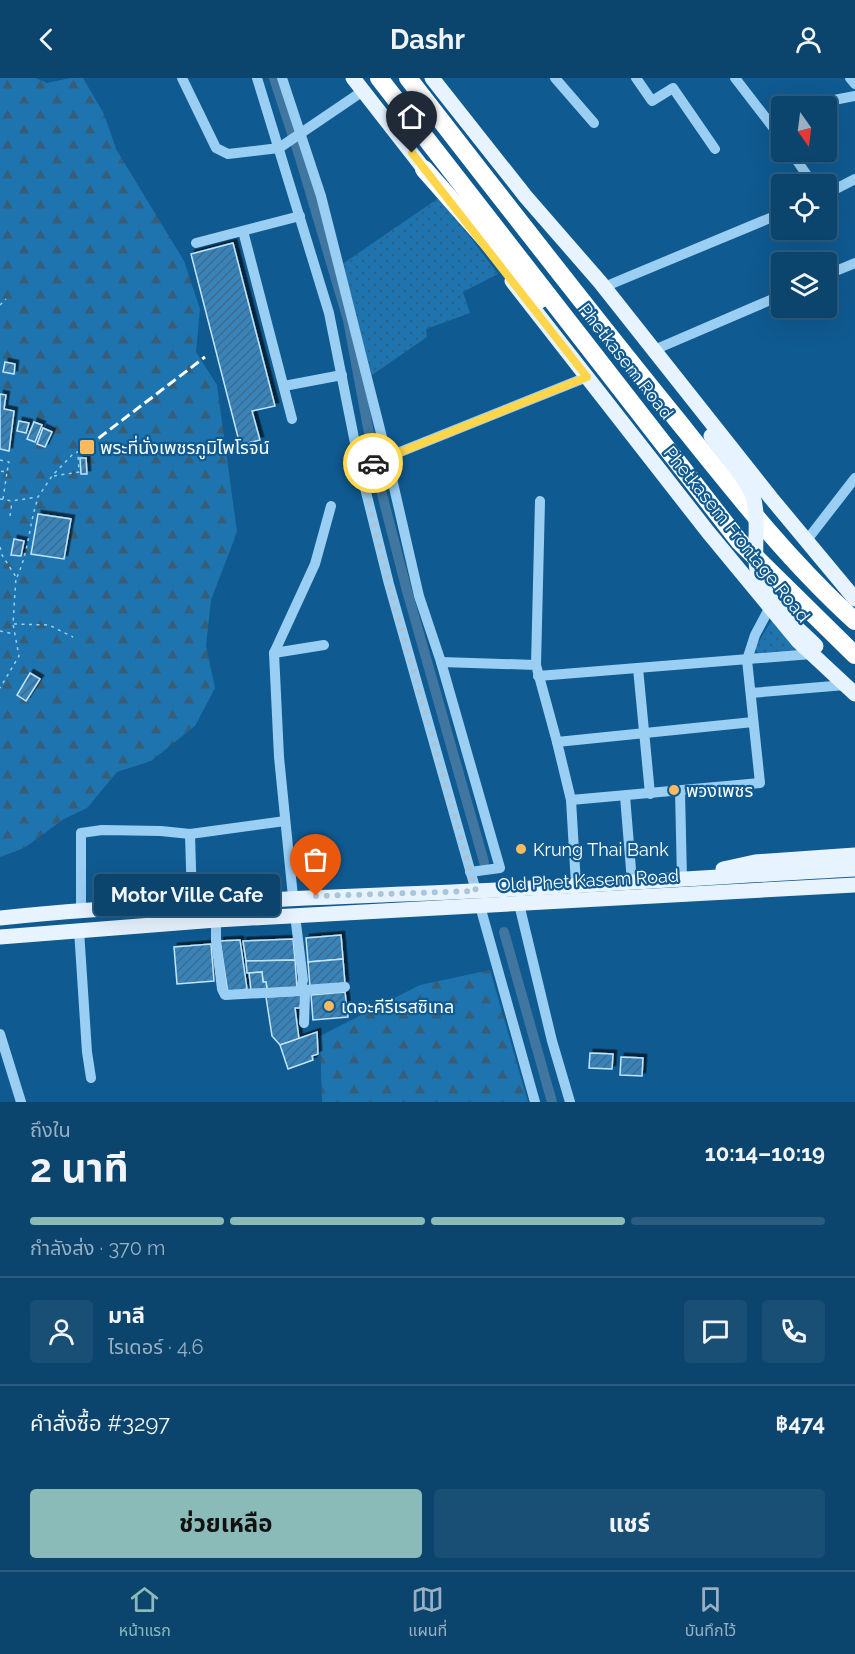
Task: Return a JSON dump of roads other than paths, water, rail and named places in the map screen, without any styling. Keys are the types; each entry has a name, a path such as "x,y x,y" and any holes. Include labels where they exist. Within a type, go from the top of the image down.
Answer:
{"highway":[{"name":"Phetkasem Road","path":"379,78 739,541 855,655"},
{"name":"Phetkasem Road","path":"408,78 640,375 770,535 822,591 855,621"},
{"path":"424,169 658,437"}],"main road":[{"name":"Phetkasem Frontage Road","path":"353,78 770,607 798,641 814,650"},
{"path":"432,78 741,477 753,496 757,571 763,585 773,602 814,650 852,686"},
{"path":"526,197 604,287 855,599"},
{"path":"682,879 755,862 855,855"},
{"name":"Old Phet Kasem Road","path":"0,918 81,909 192,902 476,891 851,869"},
{"name":"Old Phet Kasem Road","path":"0,937 295,915 855,885"}],"street":[{"path":"182,78 219,151 232,154 279,148 363,91"},
{"path":"257,78 329,313 389,584 476,891"},
{"path":"282,78 321,196 419,596 441,662 500,868 470,872"},
{"path":"555,78 594,123"},
{"path":"636,78 652,101 673,88 716,149"},
{"path":"735,78 771,122"},
{"path":"850,78 855,84"},
{"path":"837,99 855,96"},
{"path":"837,188 855,179"},
{"path":"196,243 300,216"},
{"path":"604,287 771,218"},
{"path":"243,231 292,419"},
{"path":"837,270 855,263"},
{"path":"654,350 771,300"},
{"path":"284,386 342,375"},
{"path":"363,467 587,377"},
{"path":"807,540 855,478"},
{"path":"540,501 537,671 571,800 576,885"},
{"path":"293,897 279,757 274,653 315,564 331,506"},
{"path":"571,800 760,783 747,660 754,635 770,607"},
{"path":"274,653 324,645"},
{"path":"441,662 537,671 638,668 747,660 814,650"},
{"path":"638,668 650,794"},
{"path":"751,693 852,686"},
{"path":"557,742 753,722"},
{"path":"681,791 682,879"},
{"path":"625,796 632,882"},
{"path":"81,909 81,833 102,830 190,834 285,821"},
{"path":"190,834 192,902"},
{"path":"519,904 552,1041 570,1102"},
{"path":"480,906 536,1102"},
{"path":"295,915 303,989 304,1023"},
{"path":"216,920 218,960 225,995 300,992 303,989 345,987"},
{"path":"79,930 87,1052 91,1078"},
{"path":"0,1034 21,1102"}],"waterway":[{"path":"274,78 348,320 376,471 407,591 484,862"},
{"path":"504,932 552,1102"}],"railway":[{"path":"87,447 205,357"}],"place":[{"name":"พระที่นั่งเพชรภูมิไพโรจน์","path":"87,447"},
{"name":"พวงเพชร","path":"674,790"},
{"name":"Krung Thai Bank","path":"521,849"},
{"name":"Motor Ville Cafe","path":"316,896"},
{"name":"เดอะคีรีเรสซิเทล","path":"329,1006"}]}
